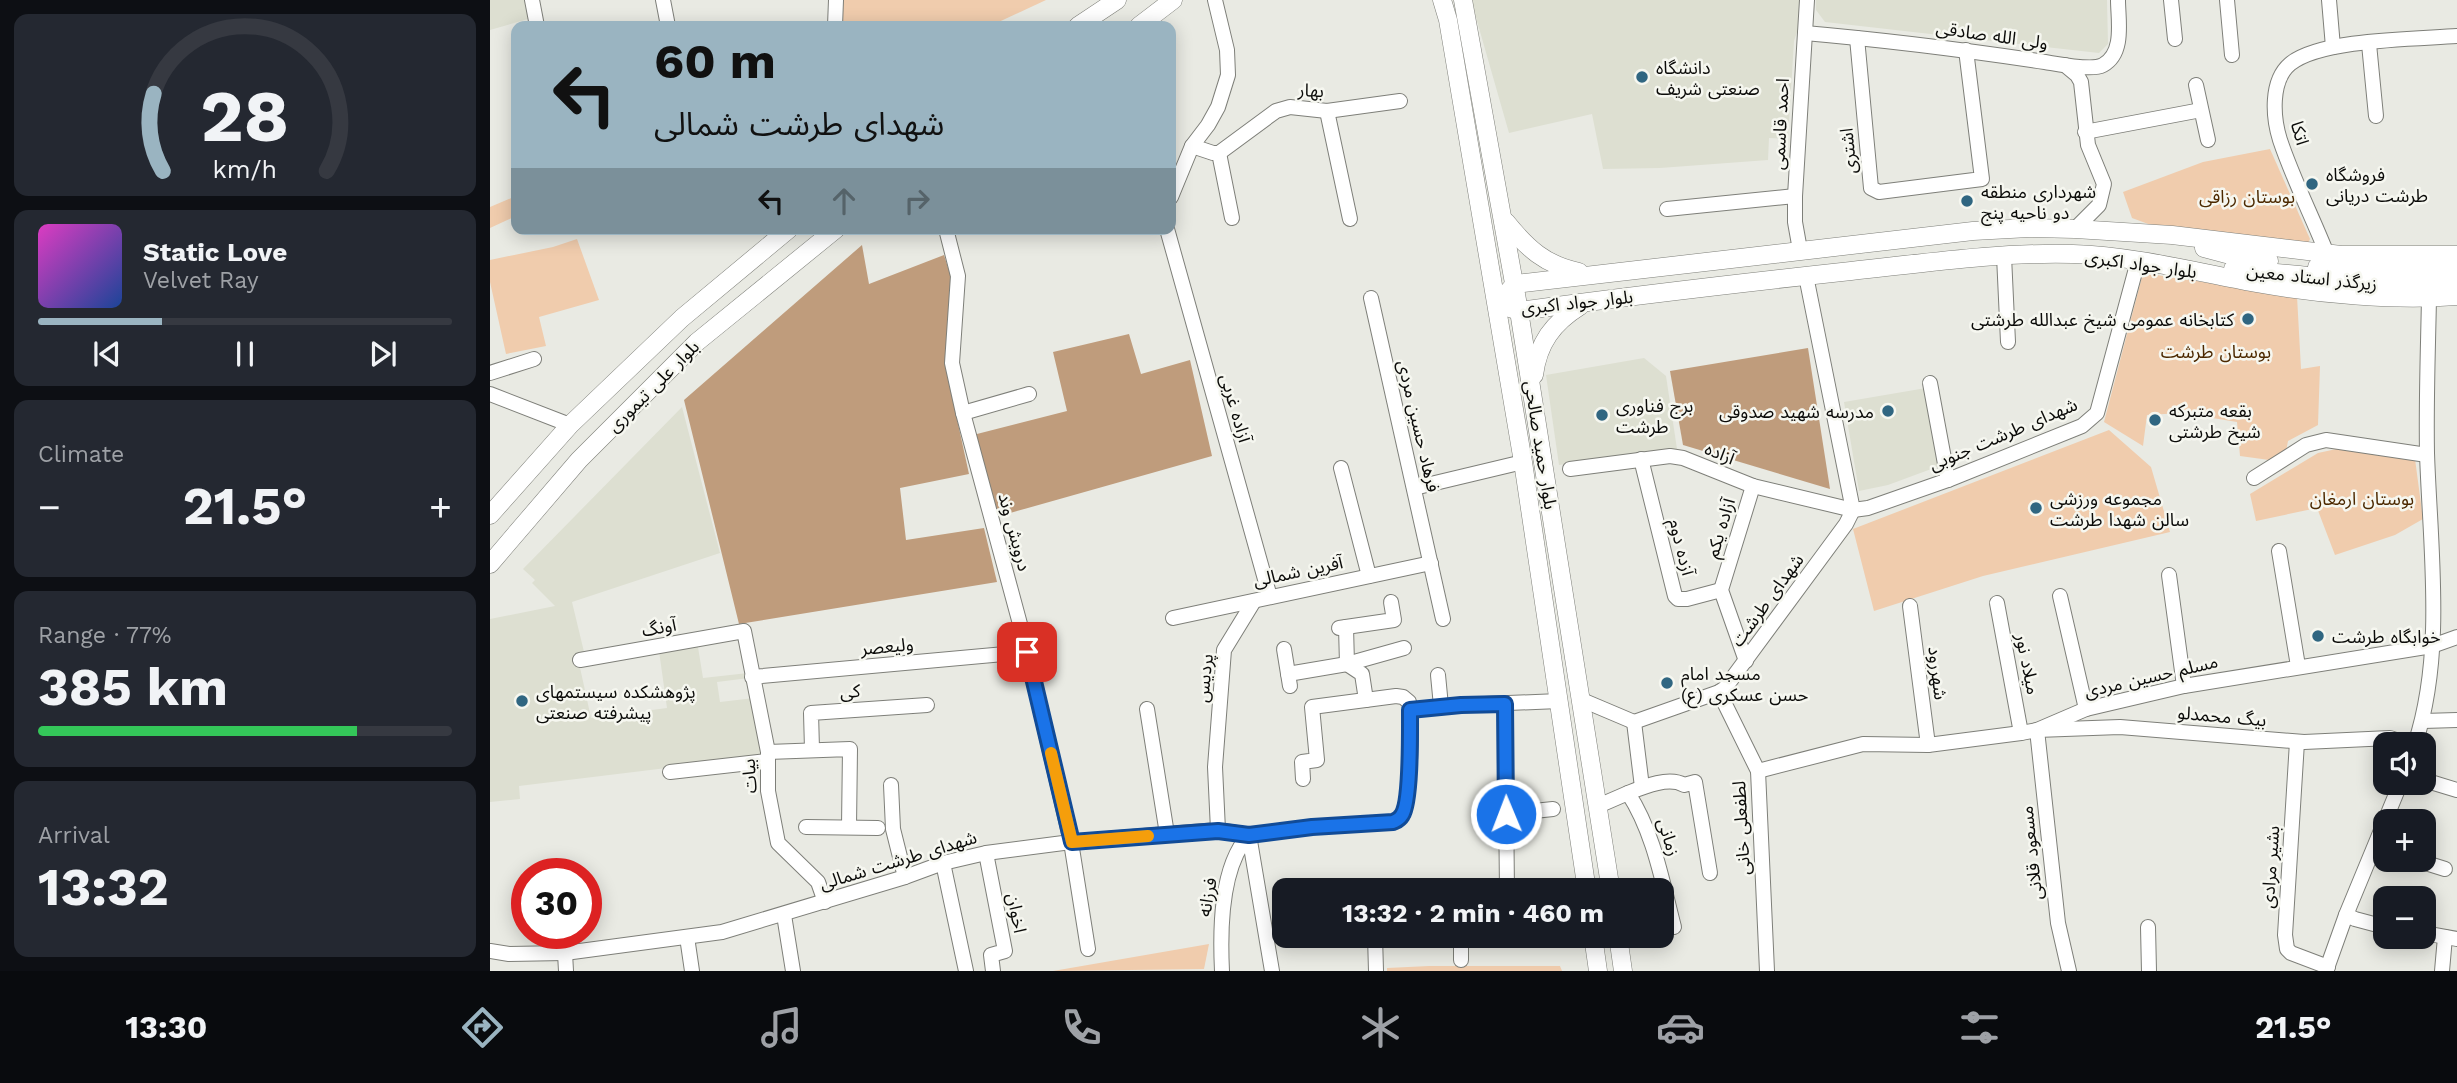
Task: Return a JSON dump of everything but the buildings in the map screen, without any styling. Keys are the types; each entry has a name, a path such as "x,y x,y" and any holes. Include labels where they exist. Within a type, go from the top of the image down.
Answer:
{"main road":[{"path":"1086,21 1117,0"},
{"path":"1146,21 1173,0"},
{"name":"بلوار حمید صالحی","path":"1442,0 1448,20 1497,304 1584,878"},
{"name":"بلوار حمید صالحی","path":"1462,0 1515,285 1609,878"},
{"path":"1503,217 1520,240 1544,261 1592,274"},
{"name":"بلوار جواد اکبری","path":"2457,255 2327,254 2172,235 2029,228 1973,231 1592,274 1515,285 1497,304 1519,311 1807,276 2004,256 2074,254 2138,261 2274,285 2337,293 2429,298 2457,296"},
{"name":"بلوار علی تیموری","path":"490,515 570,425 682,318 782,235"},
{"name":"بلوار علی تیموری","path":"490,564 579,460 697,342 829,235"},
{"name":"زیرگذر استاد معین","path":"2172,235 2213,252 2301,265 2413,272 2457,271"},
{"path":"1800,250 1807,276"},
{"name":"زیرگذر استاد معین","path":"2167,266 2258,271 2367,285 2457,283"},
{"path":"1531,383 1536,358 1546,336 1563,317 1586,302"},
{"path":"1509,379 1511,375 1523,370 1531,383"},
{"path":"1559,701 1582,700"},
{"path":"1595,948 1598,971"},
{"path":"1620,948 1623,971"}],"street":[{"path":"532,0 536,21"},
{"path":"663,0 667,21"},
{"path":"835,21 836,0"},
{"path":"1176,185 1192,146 1218,107 1228,75 1227,50 1215,0"},
{"name":"احمد قاسمی","path":"1800,250 1795,222 1795,196 1807,0"},
{"name":"ولی الله صادقی","path":"1805,33 2096,67 2104,65 2110,59 2118,41 2118,0"},
{"path":"2171,0 2175,39"},
{"path":"2227,0 2232,55"},
{"path":"2329,0 2333,47"},
{"name":"اتکا","path":"2327,254 2280,141 2275,106 2280,76 2290,64 2333,47 2457,36"},
{"name":"اشتری","path":"1857,37 1871,188 1879,192 1982,179 1966,50"},
{"path":"2369,44 2376,116"},
{"path":"2065,65 2081,82 2085,132 2102,177 2103,191 2094,212 2075,229"},
{"path":"2196,85 2208,140"},
{"name":"بهار","path":"1219,153 1276,111 1290,107 1327,111 1400,101"},
{"path":"2085,132 2201,110"},
{"path":"1327,111 1350,219"},
{"path":"1192,146 1219,153 1232,218"},
{"path":"1667,209 1795,196"},
{"name":"درویش‌ وند","path":"948,235 958,276 953,363 963,413 1027,652 1072,842 1088,949"},
{"name":"آزاده غربی","path":"1169,235 1269,597"},
{"path":"2004,256 2008,342"},
{"name":"شهدای طرشت جنوبی","path":"1853,510 1868,508 1948,480 2082,426 2101,404 2138,261"},
{"path":"1807,276 1853,510"},
{"name":"فرهاد حسین مردی","path":"1371,298 1443,619"},
{"path":"2416,732 2423,721 2432,646 2432,526 2427,455 2429,298"},
{"path":"490,373 534,359"},
{"path":"1930,383 1948,480"},
{"path":"490,394 570,425"},
{"path":"963,413 1028,394"},
{"path":"2255,478 2306,445 2326,440 2427,455"},
{"name":"آزاده","path":"1570,469 1670,456 1683,458 1753,486 1853,510"},
{"name":"آزده دوم","path":"1642,459 1675,596 1678,599 1687,599 1721,590"},
{"path":"1414,488 1522,462"},
{"path":"1341,468 1369,576"},
{"name":"آزاده یکم","path":"1721,590 1753,486"},
{"name":"شهدای طرشت","path":"1634,722 1719,692 1746,661 1846,524 1853,510"},
{"path":"2279,551 2298,666"},
{"name":"آفرین شمالی","path":"1173,618 1431,562"},
{"path":"2169,575 2183,687"},
{"path":"1721,590 1746,661"},
{"path":"2060,596 2086,709"},
{"name":"پردیس","path":"1218,831 1215,767 1224,650 1254,601"},
{"path":"1366,700 1362,674 1348,664 1343,627 1394,620 1391,602"},
{"name":"میلاد نور","path":"1997,603 2021,733"},
{"name":"شهررود","path":"1910,606 1927,745"},
{"name":"آونگ","path":"580,660 744,631"},
{"name":"بیات","path":"744,631 768,756 768,791 778,844 818,882 825,902"},
{"name":"مسلم حسین مردی","path":"1758,771 1863,744 1927,745 2037,730 2086,709 2183,687 2432,646 2457,637"},
{"path":"1284,649 1289,680 1404,648"},
{"name":"ولیعصر","path":"752,677 1027,652"},
{"path":"1438,675 1441,706"},
{"name":"لطفعلی خانی","path":"1719,692 1758,771 1767,971"},
{"path":"1303,779 1302,762 1317,760 1312,707 1403,696 1409,702 1410,710 1441,706 1559,701"},
{"path":"1582,700 1634,722 1642,787"},
{"path":"1505,704 1507,878"},
{"name":"کی","path":"813,749 811,713 927,705"},
{"path":"1147,709 1167,834"},
{"name":"شهدای طرشت شمالی","path":"490,951 509,954 565,953 722,932 784,915 943,863 986,853 1167,834 1218,831 1249,835 1397,820 1402,815 1408,773 1410,710"},
{"path":"2423,721 2457,720"},
{"name":"بیگ محمدلو","path":"2037,730 2120,727 2297,742 2373,739"},
{"name":"مسعود قلانی","path":"2037,730 2058,923 2069,971"},
{"name":"بشیر مرادی","path":"2297,742 2285,935 2287,949 2291,953 2327,969"},
{"path":"670,772 813,749 850,749 849,827"},
{"path":"1598,806 1642,787 1677,781 1684,785 1695,782 1710,873"},
{"path":"2436,784 2457,790"},
{"path":"891,785 893,828 905,877"},
{"name":"زمانی","path":"1628,793 1644,818 1660,878"},
{"path":"1506,814 1553,809"},
{"path":"806,827 878,828"},
{"path":"1249,835 1272,971"},
{"name":"فرزانه","path":"1223,971 1221,929 1233,859 1249,835"},
{"name":"اخوان","path":"986,853 1004,951 991,955 993,971"},
{"path":"943,863 966,971"},
{"path":"2327,969 2346,915 2373,863"},
{"path":"2436,866 2445,869"},
{"path":"784,915 793,971"},
{"path":"2346,915 2373,924"},
{"path":"2148,927 2149,971"},
{"path":"687,937 692,971"},
{"path":"2442,971 2451,938"},
{"path":"1375,948 1376,971"},
{"path":"1461,948 1461,960"},
{"path":"565,953 566,971"}],"shaded area":[{"path":"490,0 524,0 528,19 511,21 511,24 490,30"},
{"name":"دانشگاه صنعتی شریف","path":"1471,0 1800,0 1800,23 1794,41 1788,139 1769,138 1768,160 1660,168 1603,169 1592,114 1509,133"},
{"path":"1816,0 2107,0 2108,44 2099,53 1825,22 1816,10"},
{"path":"862,245 869,284 944,255 952,280 945,364 969,474 900,488 906,540 984,528 997,582 739,624 684,400"},
{"path":"1129,334 1141,374 1190,360 1212,456 996,517 973,435 1067,411 1053,352"},
{"path":"1808,348 1830,489 1683,445 1670,371"},
{"path":"1644,358 1666,376 1677,449 1559,465 1546,375"},
{"path":"1926,388 1942,465 1888,485 1859,491 1844,402"},
{"path":"682,407 720,553 572,602 585,656 579,663 591,718 667,708 659,651 697,641 703,678 748,673 749,678 717,682 720,702 754,698 765,756 519,786 520,799 490,802 490,619 555,606 532,583 535,580 523,569"}],"green space":[{"path":"842,0 1046,0 1001,21 840,21"},
{"name":"بوستان رزاقی","path":"2270,149 2310,239 2307,245 2151,225 2132,218 2123,192 2203,162"},
{"path":"511,198 511,218 490,228 490,207"},
{"path":"577,239 599,300 539,317 546,346 506,354 490,282 490,260 553,247"},
{"name":"بوستان طرشت","path":"2143,273 2297,296 2301,369 2320,366 2318,425 2288,441 2284,462 2240,456 2237,422 2182,413 2147,415 2143,446 2104,422"},
{"name":"مجموعه ورزشی سالن شهدا طرشت","path":"2109,430 2151,467 2170,532 1983,576 1874,611 1853,529"},
{"name":"بوستان ارمغان","path":"2341,448 2415,459 2423,519 2395,535 2335,555 2317,508 2256,521 2250,494 2318,453"},
{"path":"1209,944 1204,969 1053,971"},
{"path":"1560,966 1562,971 1387,971 1387,968"}],"slow traffic":[{"path":"1051,753 1072,842 1148,836"}],"place":[{"name":"دانشگاه صنعتی شریف","path":"1642,77"},
{"name":"فروشگاه طرشت دریانی","path":"2312,184"},
{"name":"شهرداری منطقه دو ناحیه پنج","path":"1967,201"},
{"name":"کتابخانه عمومی شیخ عبدالله طرشتی","path":"2248,319"},
{"name":"مدرسه شهید صدوقی","path":"1888,411"},
{"name":"برج فناوری طرشت","path":"1602,415"},
{"name":"بقعه متبرکه شیخ طرشتی","path":"2155,420"},
{"name":"مجموعه ورزشی سالن شهدا طرشت","path":"2036,508"},
{"name":"خوابگاه طرشت","path":"2318,636"},
{"name":"مسجد امام حسن عسکری (ع)","path":"1667,683"},
{"name":"پژوهشکده سیستمهای پیشرفته صنعتی","path":"522,701"}],"route":[{"path":"1027,652 1072,842 1218,831 1249,835 1312,827 1393,822 1400,818 1405,808 1410,710 1461,705 1505,704 1506,814"}]}
